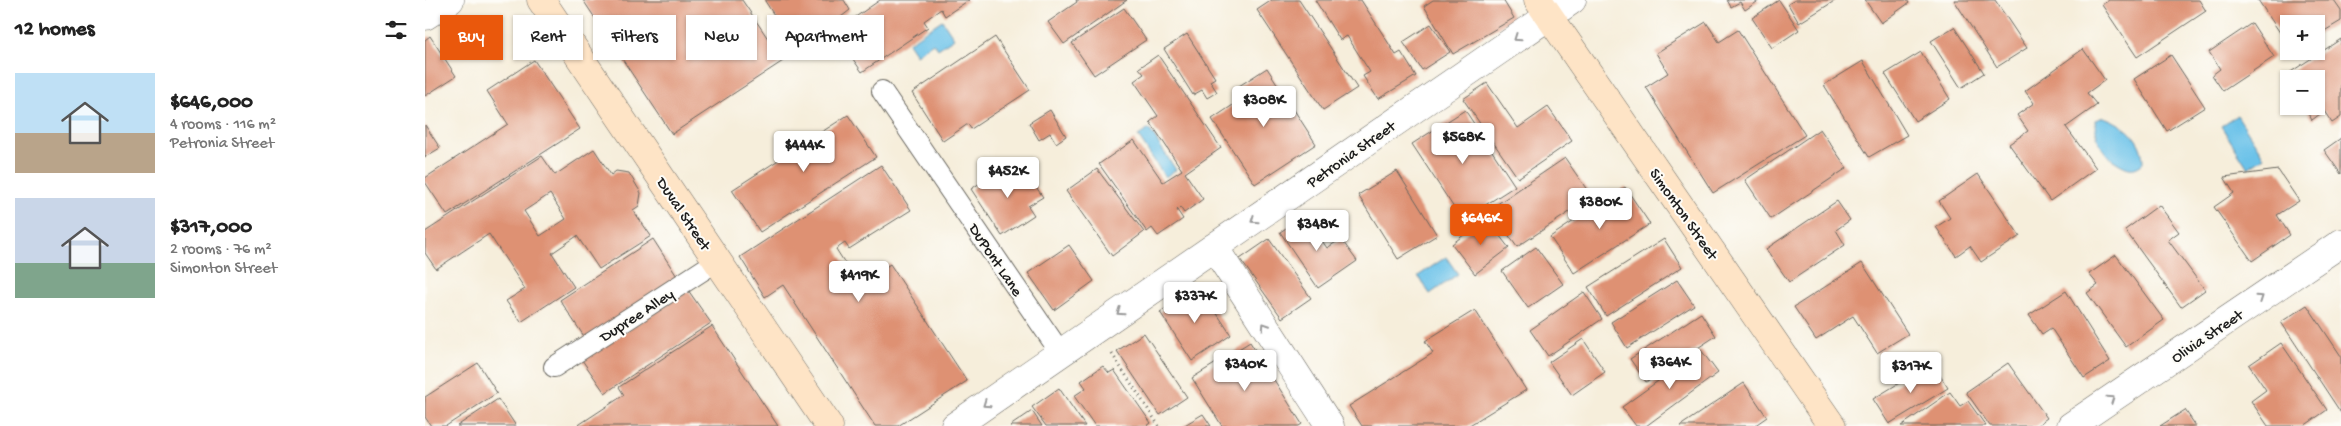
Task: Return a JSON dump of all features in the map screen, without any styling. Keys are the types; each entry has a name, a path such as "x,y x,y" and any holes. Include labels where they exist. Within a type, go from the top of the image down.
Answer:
{"street":[{"path":"425,16 450,0"},
{"name":"Duval Street","path":"541,0 829,426"},
{"name":"Petronia Street","path":"955,426 1214,247 1543,8 1572,0"},
{"name":"Simonton Street","path":"1543,8 1832,426"},
{"name":"Olivia Street","path":"2071,426 2341,243"},
{"path":"1214,247 1330,426"}],"lane":[{"name":"DuPont Lane","path":"882,92 1060,352"},
{"name":"Dupree Alley","path":"554,366 717,261"}],"path":[{"path":"1095,329 1159,426"}],"water":[{"path":"942,20 954,38 938,49 933,43 916,55 908,43"},
{"path":"2237,115 2264,157 2248,168 2221,126"},
{"path":"2104,117 2119,124 2131,134 2140,147 2143,163 2134,168 2128,168 2107,155 2098,140 2095,120"},
{"path":"1149,129 1176,170 1165,177 1138,136"},
{"path":"1446,257 1458,274 1430,294 1418,276"}],"building":[{"path":"583,0 742,0 752,15 686,15 686,60 757,60 757,22 767,37 767,60 783,61 672,134 623,60 676,60 676,15 593,15"},
{"path":"844,0 850,10 844,15 774,15 765,1"},
{"path":"880,0 969,0 945,16 941,9 924,21 928,27 884,57 884,15 858,15"},
{"path":"1076,0 1127,0 1064,44 1048,22 1077,2"},
{"path":"1272,0 1299,0 1357,88 1323,110 1257,10"},
{"path":"1315,0 1361,0 1396,55 1401,52 1416,76 1378,99 1363,76 1370,72 1347,36 1340,40"},
{"path":"1433,0 1503,0 1514,18 1453,54 1424,6"},
{"path":"1727,0 1760,0 1745,10 1740,2 1731,7"},
{"path":"1779,0 1799,30 1772,48 1752,18"},
{"path":"1795,0 1836,0 1799,23 1788,4"},
{"path":"1865,0 1907,0 1909,3 1881,23"},
{"path":"1954,0 1995,0 2027,48 1997,67"},
{"path":"2109,0 2199,0 2206,11 2137,57 2102,5"},
{"path":"2258,0 2334,0 2341,10 2341,21 2325,31 2325,15 2280,15 2280,33"},
{"path":"1124,8 1146,40 1094,75 1072,43"},
{"path":"1706,22 1719,42 1738,30 1805,135 1713,193 1646,87 1668,73 1656,53"},
{"path":"2252,23 2274,57 2223,91 2212,75 2220,69 2209,52"},
{"path":"1431,24 1450,52 1422,70 1403,42"},
{"path":"1954,27 1984,73 1961,88 1931,41"},
{"path":"1187,34 1215,78 1210,81 1217,92 1207,98 1202,90 1193,95 1164,49"},
{"path":"430,36 440,51 440,60 446,60 456,76 425,96 425,40"},
{"path":"995,37 1030,90 971,129 968,124 943,141 912,93"},
{"path":"2341,39 2341,117 2332,123 2325,112 2325,70 2294,70 2309,60 2325,60 2325,49"},
{"path":"2083,49 2105,80 2087,93 2097,105 2066,127 2096,168 2050,201 2009,144 2028,131 2017,115 2034,103 2025,91"},
{"path":"1921,52 1950,99 1915,121 1885,74"},
{"path":"1158,55 1221,148 1185,173 1203,199 1184,213 1180,207 1177,210 1183,219 1158,236 1152,228 1147,232 1099,164 1134,140 1163,182 1182,170 1150,122 1158,116 1134,81 1144,74 1139,68"},
{"path":"2171,55 2205,107 2167,131 2134,79"},
{"path":"534,60 580,129 447,215 425,182 425,178 508,124 487,91"},
{"path":"854,60 880,60 862,72"},
{"path":"1863,61 1907,135 1869,157 1824,85"},
{"path":"1267,68 1316,144 1255,184 1212,119 1245,97 1239,86"},
{"path":"1487,83 1518,128 1548,107 1572,141 1518,178 1463,99"},
{"path":"1050,110 1066,136 1056,143 1050,133 1039,140 1029,123"},
{"path":"1465,110 1515,186 1462,220 1412,144"},
{"path":"848,115 876,157 760,232 732,190"},
{"path":"2309,115 2319,115 2312,120"},
{"path":"425,125 440,148 425,157"},
{"path":"1820,129 1847,168 1771,219 1745,180"},
{"path":"2341,138 2341,174 2324,150"},
{"path":"594,149 611,175 616,171 629,173 641,193 639,206 633,210 651,236 599,269 577,236 552,253 574,287 521,322 506,301 525,289 489,234 436,269 425,253 425,232 542,156 555,175","holes":["550,194 566,219 540,236 524,211"]},
{"path":"1565,158 1592,197 1517,247 1490,209"},
{"path":"881,165 911,210 849,249 845,243 836,249 859,285 890,264 967,381 898,426 875,426 783,285 765,297 740,257"},
{"path":"1022,167 1043,197 1028,206 1034,215 1002,236 971,189 1000,170 1005,178"},
{"path":"1097,169 1144,232 1112,256 1066,191"},
{"path":"2278,170 2299,201 2277,215 2290,235 2252,261 2214,207 2234,193 2224,177"},
{"path":"1397,171 1437,235 1398,259 1358,195"},
{"path":"1978,174 2020,236 1981,262 1970,246 1956,256 1936,227 1950,218 1939,201"},
{"path":"1625,187 1650,224 1574,273 1550,237"},
{"path":"1837,201 1850,220 1836,230 1845,245 1789,282 1766,249"},
{"path":"2159,205 2179,232 2168,240 2205,290 2181,307 2125,230"},
{"path":"1305,216 1327,248 1341,239 1357,261 1318,288 1280,232"},
{"path":"1486,218 1509,248 1475,274 1452,244"},
{"path":"653,239 680,281 587,341 560,300"},
{"path":"1269,239 1311,298 1282,318 1240,259"},
{"path":"1664,239 1682,267 1606,316 1588,287"},
{"path":"1069,245 1094,281 1054,310 1028,273"},
{"path":"1536,247 1563,284 1528,308 1502,271"},
{"path":"2116,255 2164,320 2126,347 2087,293 2098,285 2089,274"},
{"path":"1862,263 1908,334 1877,353 1853,316 1816,340 1794,307"},
{"path":"1677,280 1694,305 1627,348 1611,322"},
{"path":"1199,286 1231,335 1192,361 1160,312"},
{"path":"688,290 711,323 605,393 582,360"},
{"path":"2066,291 2110,361 2084,378 2051,328 2042,334 2029,315"},
{"path":"1584,292 1602,319 1548,356 1530,330"},
{"path":"2307,305 2341,356 2341,413 2281,322"},
{"path":"1475,310 1526,390 1468,426 1362,426 1349,406 1433,353 1425,341"},
{"path":"1701,313 1716,336 1646,382 1630,359"},
{"path":"712,326 778,426 577,426 624,395 619,387"},
{"path":"1144,333 1187,397 1160,415 1117,351"},
{"path":"1583,339 1605,372 1572,395 1549,362"},
{"path":"1250,342 1302,424 1299,426 1222,426 1192,378"},
{"path":"2281,343 2327,410 2304,426 2268,426 2251,401 2266,390 2249,365"},
{"path":"1701,350 1718,373 1646,426 1636,426 1622,407"},
{"path":"478,363 497,393 446,426 431,426 425,417 425,397"},
{"path":"1932,363 1948,388 1889,424 1873,399"},
{"path":"2008,363 2047,418 2036,426 1990,426 1966,392"},
{"path":"1103,366 1109,373 1114,370 1151,423 1147,426 1095,426 1074,396 1086,388 1081,381"},
{"path":"1744,383 1767,417 1754,426 1680,426"},
{"path":"1059,388 1085,426 1046,426 1032,407"},
{"path":"1950,392 1960,406 1968,401 1986,426 1901,426"},
{"path":"498,399 516,426 457,426"},
{"path":"2185,410 2196,426 2160,426"},
{"path":"1032,411 1042,426 1010,426"},
{"path":"1203,414 1211,426 1183,426"}]}
